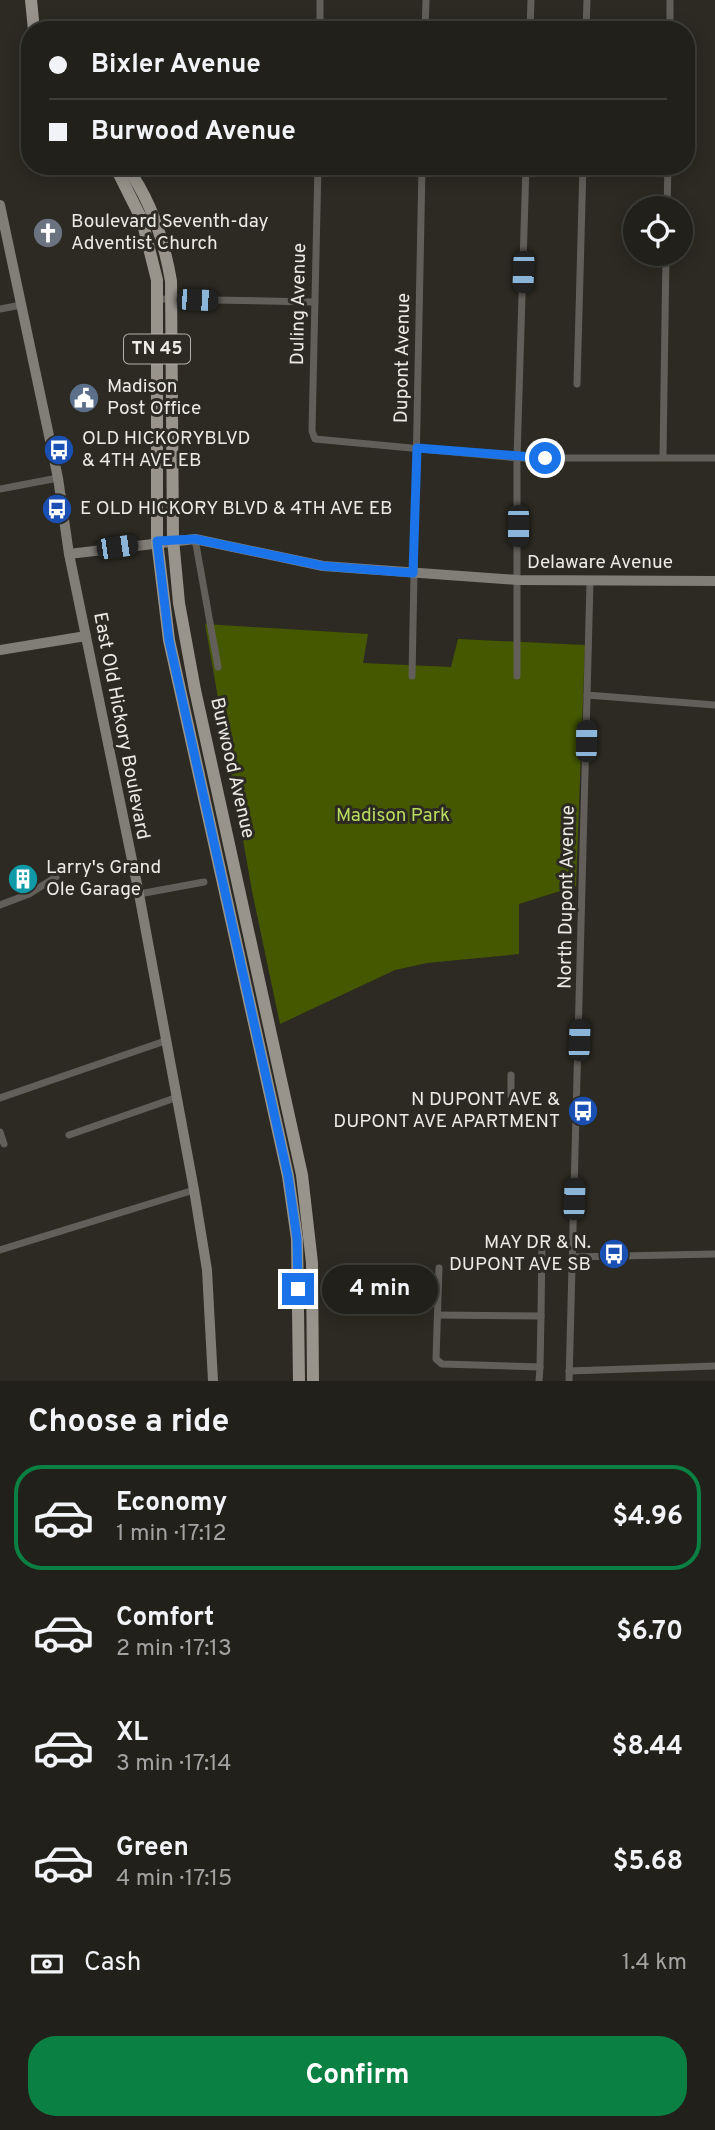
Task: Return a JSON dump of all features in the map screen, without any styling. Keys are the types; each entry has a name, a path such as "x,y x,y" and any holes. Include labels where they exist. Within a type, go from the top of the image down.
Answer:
{"main road":[{"path":"32,0 33,21"},
{"name":"Burwood Avenue","path":"120,175 148,236 158,299 157,541 169,640 288,1176 297,1239 299,1381"},
{"name":"Burwood Avenue","path":"132,175 142,191 159,232 174,299 173,540 179,603 195,690 302,1175 312,1263 313,1381"}],"street":[{"path":"320,0 320,21"},
{"path":"425,21 426,0"},
{"path":"530,21 531,0"},
{"path":"586,21 587,0"},
{"path":"670,0 670,21"},
{"name":"Duling Avenue","path":"318,175 312,431 318,441 417,448"},
{"name":"Dupont Avenue","path":"412,676 422,175"},
{"path":"517,676 517,458 526,175"},
{"path":"577,384 583,175"},
{"path":"667,196 668,175"},
{"name":"East Old Hickory Boulevard","path":"0,205 58,478 69,554 139,894 194,1190 206,1270 213,1381"},
{"path":"663,456 666,266"},
{"path":"158,299 315,302"},
{"path":"0,309 21,305"},
{"path":"417,448 517,458 715,458"},
{"path":"0,489 58,478"},
{"path":"195,539 218,667"},
{"name":"Delaware Avenue","path":"69,554 157,541 195,539 323,566 517,580 715,581"},
{"name":"North Dupont Avenue","path":"569,1381 574,1084 590,582"},
{"path":"0,650 86,636"},
{"path":"587,695 715,705"},
{"path":"0,905 29,894 56,877"},
{"path":"139,894 204,882"},
{"path":"0,1098 165,1041"},
{"path":"511,1074 511,1096"},
{"path":"69,1135 175,1098"},
{"path":"0,1132 4,1144"},
{"path":"0,1250 194,1190"},
{"path":"539,1381 542,1241"},
{"path":"572,1256 715,1254"},
{"path":"439,1268 436,1359 442,1364 540,1367"},
{"path":"438,1315 541,1316"},
{"path":"569,1371 715,1366"}],"green space":[{"name":"Madison Park","path":"205,624 368,634 363,663 451,667 458,639 585,645 576,886 519,904 519,954 427,963 395,970 280,1024 252,891"}],"place":[{"name":"Boulevard Seventh-day Adventist Church","path":"48,233"},
{"name":"Madison Post Office","path":"84,398"},
{"name":"OLD HICKORYBLVD & 4TH AVE EB","path":"59,450"},
{"name":"E OLD HICKORY BLVD & 4TH AVE EB","path":"57,509"},
{"name":"Larry's Grand Ole Garage","path":"23,879"},
{"name":"N DUPONT AVE & DUPONT AVE APARTMENT","path":"583,1111"},
{"name":"MAY DR & N. DUPONT AVE SB","path":"614,1254"}],"route":[{"path":"298,1289 297,1239 288,1176 169,640 159,578 157,541 195,539 323,566 413,573 417,448 517,458 545,458"}]}
